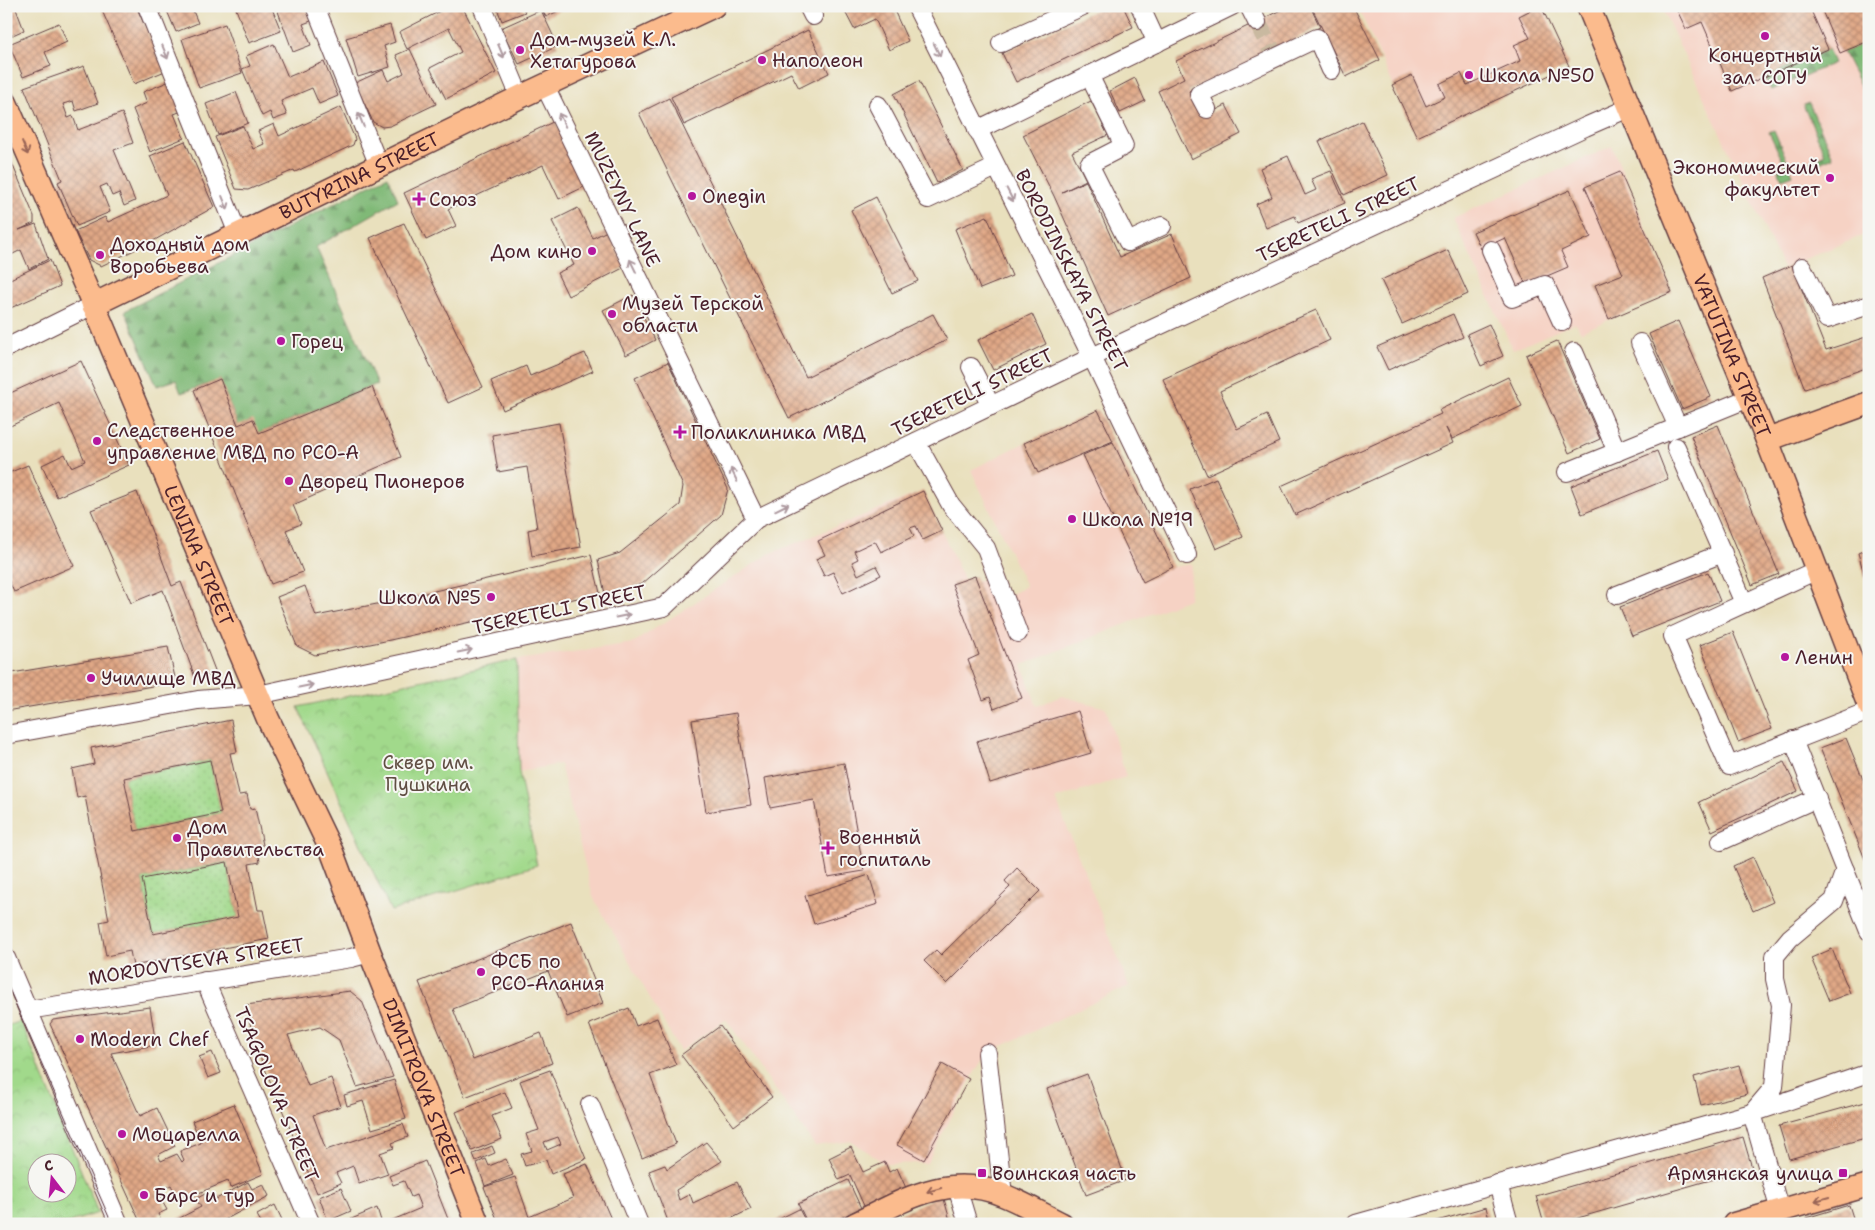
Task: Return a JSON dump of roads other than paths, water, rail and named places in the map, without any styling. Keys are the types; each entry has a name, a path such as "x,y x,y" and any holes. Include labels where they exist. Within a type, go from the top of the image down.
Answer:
{"main road":[{"name":"VATUTINA STREET","path":"1588,6 1767,440 1869,706"},
{"name":"BUTYRINA STREET","path":"93,304 707,8"},
{"name":"LENINA STREET","path":"6,103 268,719 332,852 370,953"},
{"path":"1767,440 1869,403"},
{"name":"DIMITROVA STREET","path":"370,953 478,1224"},
{"path":"1734,1224 1869,1185"},
{"path":"855,1224 915,1194 942,1187 957,1186 984,1189 1003,1195 1062,1224"}],"street":[{"path":"147,6 238,234"},
{"path":"315,6 379,166"},
{"path":"482,6 520,97"},
{"name":"BORODINSKAYA STREET","path":"916,6 1092,357 1187,555"},
{"path":"1001,43 1083,6"},
{"path":"1140,6 1157,43"},
{"path":"977,130 1232,6"},
{"path":"1207,109 1199,94 1274,54 1316,38 1331,70"},
{"path":"1090,76 1124,146 1089,164 1128,242 1162,226"},
{"name":"MUZEYNY LANE","path":"545,86 756,519"},
{"path":"878,105 928,199 996,167"},
{"name":"TSERETELI STREET","path":"6,734 198,700 258,695 664,607 756,519 1092,357 1631,107"},
{"path":"1491,250 1512,298 1545,284 1562,322"},
{"path":"1802,267 1827,319 1869,305"},
{"name":"BUTYRINA STREET","path":"6,348 93,304"},
{"path":"1640,343 1678,427"},
{"path":"1574,352 1616,452"},
{"path":"971,367 991,406"},
{"path":"1567,472 1749,398"},
{"path":"916,442 951,505 986,548 1018,633"},
{"path":"1676,446 1744,603"},
{"path":"1617,595 1722,553"},
{"path":"1817,570 1673,636 1729,766 1869,711"},
{"path":"1793,740 1869,931"},
{"path":"1722,841 1817,798"},
{"path":"1752,1113 1774,1087 1781,1005 1775,979 1775,956 1790,938 1834,901 1845,870"},
{"name":"MORDOVTSEVA STREET","path":"28,1010 351,958 370,953"},
{"path":"6,958 119,1224"},
{"name":"TSAGOLOVA STREET","path":"206,981 310,1224"},
{"path":"988,1053 1003,1195"},
{"path":"1356,1224 1752,1113 1869,1073"},
{"path":"590,1105 640,1224"},
{"path":"1752,1113 1780,1211"},
{"path":"1498,1184 1509,1224"},
{"path":"957,1186 968,1224"}],"tunnel":[{"path":"1257,22 1272,51"}],"tram line":[{"path":"6,982 112,1224"}],"place":[{"name":"Концертный зал СОГУ","path":"1765,36"},
{"name":"Дом-музей К.Л. Хетагурова","path":"520,50"},
{"name":"Наполеон","path":"762,60"},
{"name":"Школа №50","path":"1469,75"},
{"name":"Экономический факультет","path":"1830,178"},
{"name":"Onegin","path":"692,196"},
{"name":"Союз","path":"419,199"},
{"name":"Дом кино","path":"592,251"},
{"name":"Доходный дом Воробьева","path":"100,255"},
{"name":"Музей Терской области","path":"612,314"},
{"name":"Горец","path":"281,341"},
{"name":"Поликлиника МВД","path":"680,432"},
{"name":"Следственное управление МВД по РСО-А","path":"97,441"},
{"name":"Дворец Пионеров","path":"289,481"},
{"name":"Школа №19","path":"1072,519"},
{"name":"Школа №5","path":"491,597"},
{"name":"Ленин","path":"1785,657"},
{"name":"Училище МВД","path":"91,678"},
{"name":"Дом Правительства","path":"177,838"},
{"name":"Военный госпиталь","path":"828,848"},
{"name":"ФСБ по РСО-Алания","path":"481,972"},
{"name":"Modern Chef","path":"80,1039"},
{"name":"Моцарелла","path":"122,1134"},
{"name":"Воинская часть","path":"982,1173"},
{"name":"Армянская улица","path":"1843,1173"},
{"name":"Барс и тур","path":"144,1195"}],"park label":[{"name":"Сквер им. Пушкина","path":"428,773"}]}
